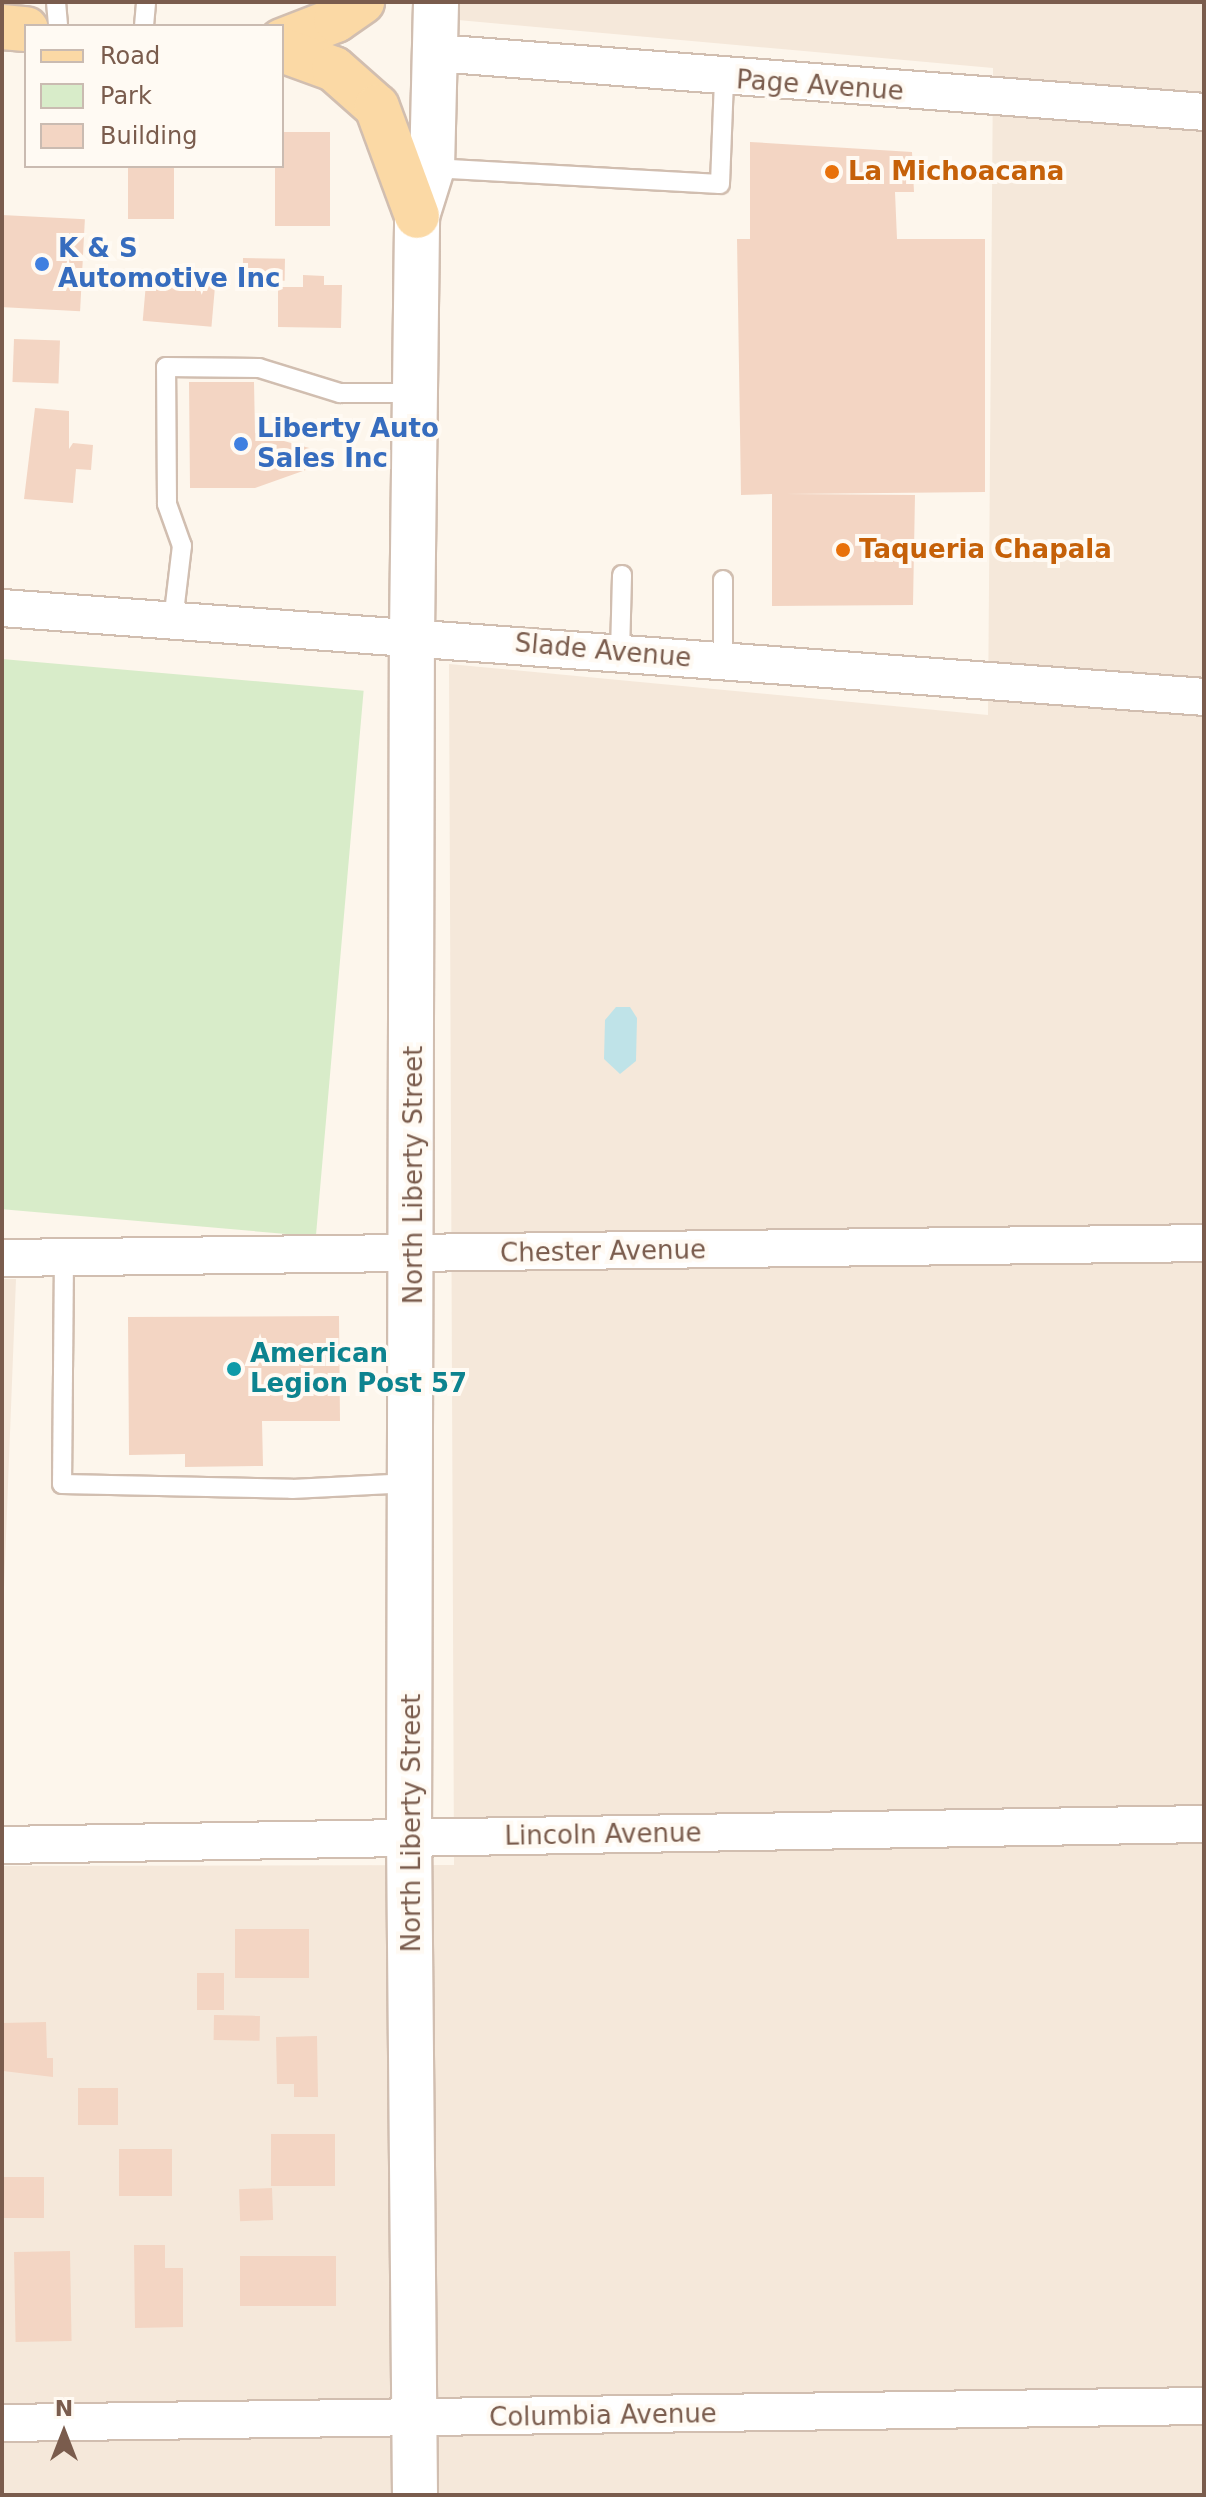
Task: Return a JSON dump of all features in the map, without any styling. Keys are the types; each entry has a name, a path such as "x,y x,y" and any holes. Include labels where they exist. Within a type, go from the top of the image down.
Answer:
{"main road":[{"path":"284,40 327,25 362,2"},
{"name":"North Liberty Street","path":"415,2495 409,1838 414,1483 412,635 417,216 432,168 436,2"},
{"path":"2,27 24,29"},
{"path":"284,51 334,69 377,107 417,216"}],"street":[{"name":"Page Avenue","path":"436,53 724,79 1204,112"},
{"name":"Slade Avenue","path":"2,608 412,635 1204,697"},
{"name":"Chester Avenue","path":"2,1258 1204,1243"},
{"name":"Lincoln Avenue","path":"2,1845 1204,1824"},
{"name":"Columbia Avenue","path":"2,2423 416,2420 1204,2406"}],"lane":[{"path":"56,2 58,24"},
{"path":"144,24 146,2"},
{"path":"432,168 720,184 724,79"},
{"path":"173,621 182,546 167,504 166,367 259,368 340,393 415,393"},
{"path":"620,653 622,575"},
{"path":"723,580 723,660"},
{"path":"64,1257 62,1484 292,1489 414,1483"}],"shaded area":[{"path":"447,2 1204,2 1204,2495 2,2495 2,1866 454,1865 449,664 988,715 993,68 447,19"},
{"path":"2,1279 16,1279 2,1639"}],"green space":[{"path":"2,659 364,691 316,1237 2,1209"}],"water":[{"path":"616,1007 630,1007 637,1018 636,1061 620,1074 604,1059 605,1020"}],"building":[{"path":"284,132 330,132 330,226 275,226 275,168 284,168"},
{"path":"750,142 912,152 914,192 895,192 897,239 985,239 985,492 785,494 915,495 913,605 772,606 772,494 741,495 737,239 750,239"},
{"path":"128,168 174,168 174,219 128,219"},
{"name":"K & S Automotive Inc","path":"2,215 85,219 80,311 2,307"},
{"path":"243,258 285,259 285,281 243,280"},
{"path":"147,272 216,278 211,327 143,321"},
{"path":"303,275 324,276 324,285 342,285 341,328 278,327 278,287 303,287"},
{"path":"14,339 60,341 58,384 12,382"},
{"name":"Liberty Auto Sales Inc","path":"189,382 254,382 255,433 331,454 331,461 255,488 190,488"},
{"path":"35,408 69,411 69,449 73,443 93,445 91,470 76,469 73,503 24,499"},
{"name":"American Legion Post 57","path":"339,1316 340,1421 262,1421 263,1466 185,1467 185,1454 129,1455 128,1317"},
{"path":"235,1929 309,1929 309,1978 235,1978"},
{"path":"197,1973 224,1973 224,2010 197,2010"},
{"path":"214,2015 260,2016 260,2041 214,2040"},
{"path":"46,2022 47,2058 53,2058 53,2077 3,2071 3,2023"},
{"path":"317,2036 318,2097 294,2097 294,2084 277,2084 276,2037"},
{"path":"78,2088 118,2088 118,2125 78,2125"},
{"path":"271,2134 335,2134 335,2186 271,2186"},
{"path":"119,2149 172,2149 172,2196 119,2196"},
{"path":"3,2177 44,2177 44,2218 3,2218"},
{"path":"272,2188 273,2220 240,2221 239,2189"},
{"path":"134,2245 165,2245 165,2268 183,2268 183,2327 135,2328"},
{"path":"70,2251 72,2341 16,2342 14,2252"},
{"path":"240,2256 336,2256 336,2306 240,2306"}],"place":[{"name":"La Michoacana","path":"832,172"},
{"name":"K & S Automotive Inc","path":"42,264"},
{"name":"Liberty Auto Sales Inc","path":"241,444"},
{"name":"Taqueria Chapala","path":"843,550"},
{"name":"American Legion Post 57","path":"234,1369"}]}
